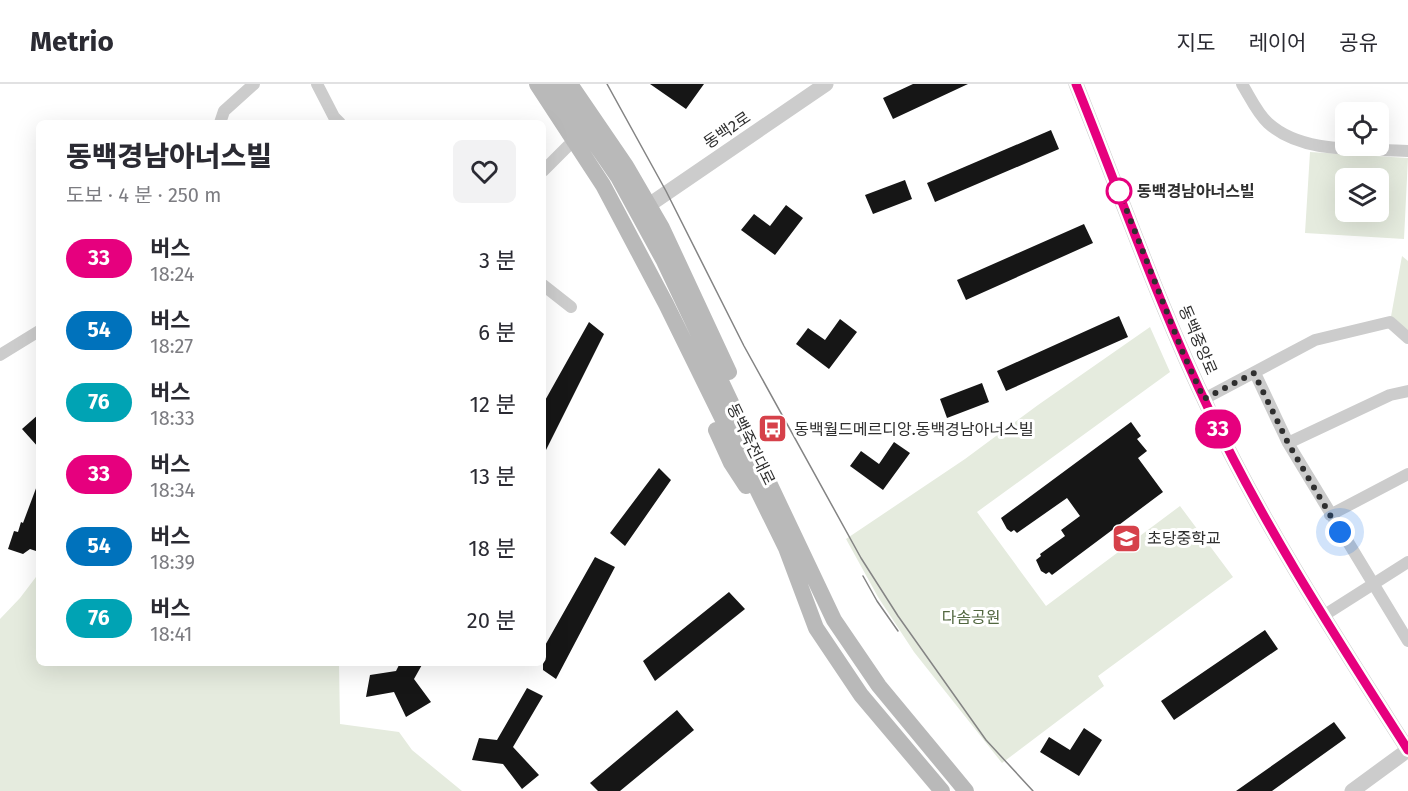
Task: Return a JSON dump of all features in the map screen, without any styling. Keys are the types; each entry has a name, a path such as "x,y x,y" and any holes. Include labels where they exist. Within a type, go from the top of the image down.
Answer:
{"main road":[{"path":"529,84 618,226 664,311 731,463 790,541"},
{"name":"동백죽전대로","path":"537,84 603,185 790,541 834,620 879,686 966,791"},
{"name":"동백죽전대로","path":"554,84 618,177 654,242 790,541 816,628 861,695 942,791"},
{"path":"570,84 626,166 688,280 773,469 790,541"}],"street":[{"path":"221,120 224,111 254,84"},
{"path":"317,84 337,120"},
{"name":"동백2로","path":"649,205 826,84"},
{"name":"동백중앙로","path":"1076,84 1183,353 1204,399 1247,483 1323,616 1408,750"},
{"path":"1242,84 1267,122 1292,139 1315,146 1408,151"},
{"path":"546,168 568,146"},
{"path":"546,287 571,307"},
{"path":"1204,399 1315,340 1389,322 1408,339"},
{"path":"0,355 36,333"},
{"path":"1254,373 1288,443 1408,642"},
{"path":"1288,443 1390,394 1408,391"},
{"path":"1330,515 1408,474"},
{"path":"1323,616 1408,562"},
{"path":"1352,791 1408,750"}],"green space":[{"path":"1310,152 1335,154 1335,156 1408,158 1404,239 1305,233"},
{"path":"1402,256 1408,261 1408,338 1390,322"},
{"name":"다솜공원","path":"1150,327 1170,372 977,512 1046,606 1180,506 1233,577 1098,676 1104,686 1002,763 914,652 878,597 846,539 965,459"},
{"path":"36,577 36,666 339,666 340,724 399,732 412,750 462,791 0,791 0,619"}],"building":[{"path":"650,84 704,84 686,109"},
{"path":"913,84 968,84 893,119 883,98"},
{"path":"1051,130 1059,149 935,202 927,183"},
{"path":"905,180 912,199 873,214 865,195"},
{"path":"786,205 803,218 775,255 741,230 754,214 770,226"},
{"path":"1084,224 1093,243 966,300 957,280"},
{"path":"1119,316 1128,337 1006,391 997,371"},
{"path":"840,319 857,332 829,369 796,344 808,328 825,340"},
{"path":"589,322 604,334 546,450 546,399"},
{"path":"982,383 989,402 947,418 940,399"},
{"path":"36,417 36,445 22,429"},
{"path":"1131,422 1141,436 1137,439 1147,451 1138,458 1163,492 1052,575 1049,572 1046,574 1041,571 1036,560 1041,556 1040,554 1065,536 1061,530 1080,516 1067,498 1017,533 1007,529 1001,518"},
{"path":"894,442 910,453 883,490 850,466 861,451 879,464"},
{"path":"659,468 671,480 625,546 610,533"},
{"path":"36,488 36,551 30,549 23,554 8,549 14,531 18,532 21,522 23,523"},
{"path":"595,557 615,567 556,679 543,670 543,666 546,666 546,644"},
{"path":"729,592 745,609 655,681 643,661"},
{"path":"1265,630 1278,649 1174,720 1161,701"},
{"path":"398,666 421,666 414,679 431,702 406,717 394,692 366,697 370,675 396,671"},
{"path":"527,688 543,696 513,747 539,775 522,789 503,764 472,760 479,738 497,740"},
{"path":"677,710 694,730 620,791 598,791 590,783"},
{"path":"1334,722 1346,738 1272,791 1236,791"},
{"path":"1084,728 1102,740 1079,776 1040,752 1049,737 1070,750"}],"tram line":[{"path":"607,84 666,191 744,346 861,558 898,616 986,740 1033,791"},
{"path":"863,576 898,631"}],"bus line":[{"name":"33","path":"1076,84 1183,353 1210,413 1294,568 1408,750"}],"place":[{"name":"동백경남아너스빌","path":"1119,191"},
{"name":"동백월드메르디앙.동백경남아너스빌","path":"773,429"},
{"name":"초당중학교","path":"1126,538"}],"route":[{"path":"1119,191 1117,186 1183,353 1204,399 1254,373 1288,443 1340,532"}]}
